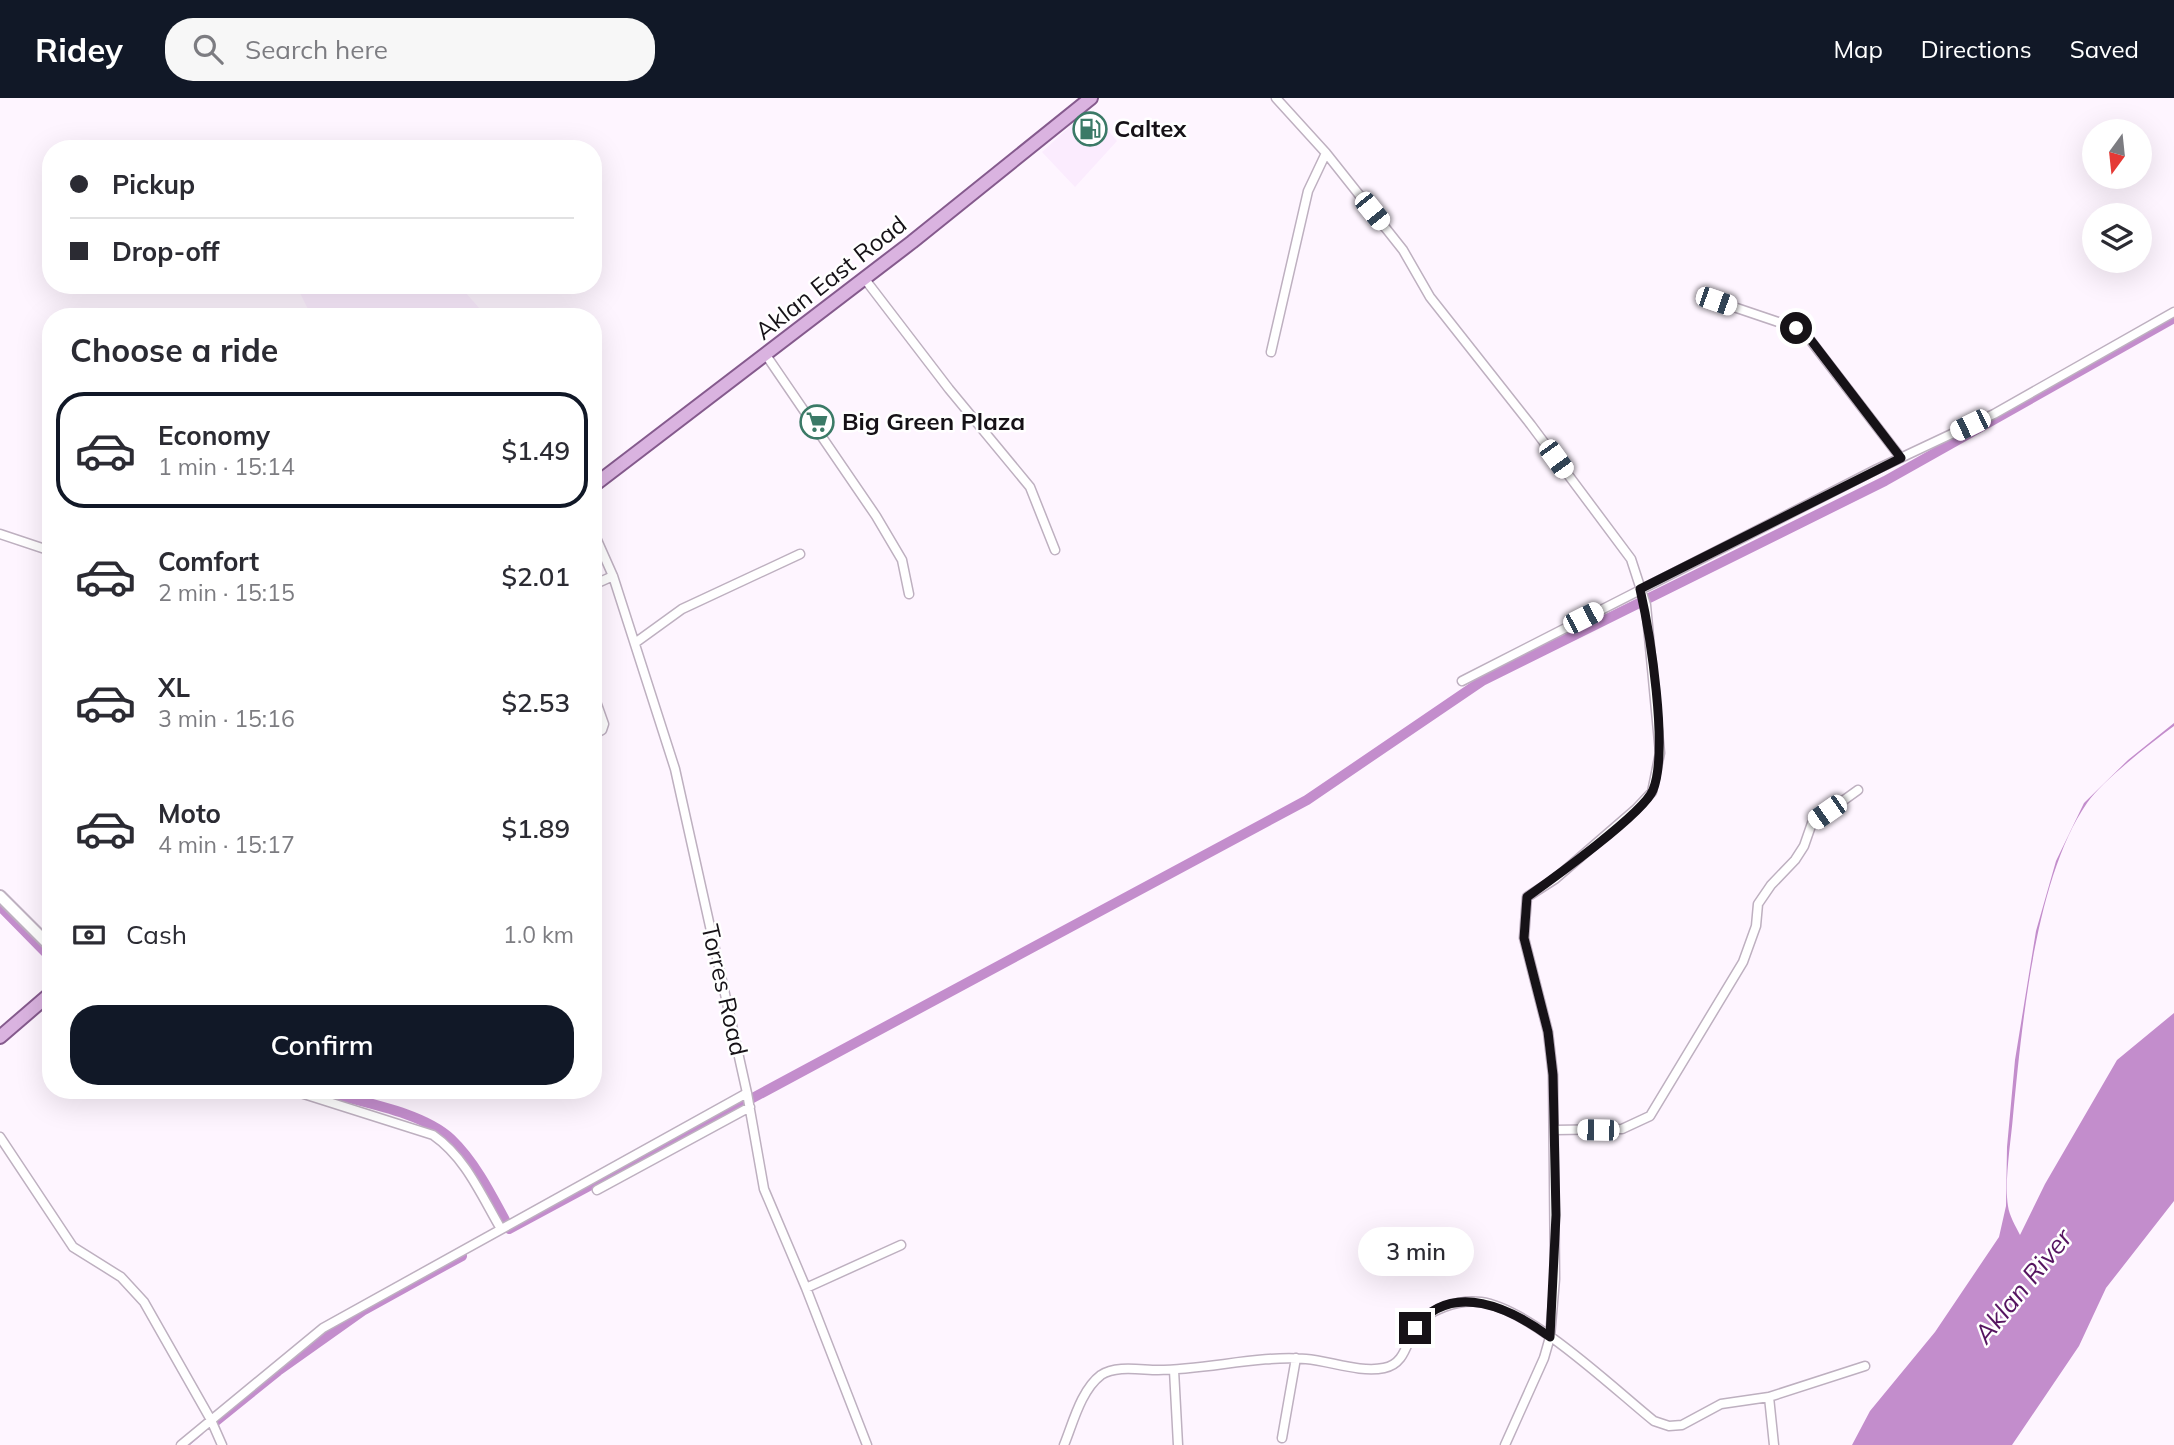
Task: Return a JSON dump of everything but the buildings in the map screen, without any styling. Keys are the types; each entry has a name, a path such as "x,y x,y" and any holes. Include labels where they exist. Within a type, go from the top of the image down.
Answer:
{"main road":[{"name":"Aklan East Road","path":"602,479 766,355 1091,98"},
{"path":"0,1037 42,1001"}],"street":[{"path":"1276,98 1326,153 1403,250 1430,297 1531,425 1631,559 1646,605 1660,753 1653,792 1555,879 1527,897 1524,938 1548,1032 1553,1075 1555,1279 1550,1337 1544,1358 1505,1445"},
{"path":"1270,352 1308,191 1326,153"},
{"path":"864,278 949,389 1030,487 1055,550"},
{"path":"1716,301 1796,328 1807,335 1901,458"},
{"path":"1462,681 1993,414 2174,312"},
{"path":"766,355 876,516 902,560 909,594"},
{"path":"0,534 42,548"},
{"name":"Torres Road","path":"602,551 613,576 675,769 749,1101 764,1189 867,1445"},
{"path":"635,643 682,609 800,554"},
{"path":"602,581 613,576"},
{"path":"1554,1130 1622,1129 1650,1116 1743,962 1756,926 1758,904 1800,853 1812,823 1858,790"},
{"path":"0,896 42,938"},
{"path":"319,1099 433,1136 451,1148 501,1229"},
{"path":"597,1190 749,1101"},
{"path":"181,1445 323,1328 501,1229 749,1101"},
{"path":"0,1137 73,1247 121,1277 144,1302 211,1420 222,1445"},
{"path":"806,1288 901,1245"},
{"path":"1064,1445 1091,1386 1102,1375 1117,1369 1174,1370 1296,1358 1383,1368 1402,1358 1422,1319 1450,1305 1466,1303 1479,1302 1496,1306 1523,1317 1654,1421 1669,1426 1682,1425 1721,1404 1769,1397 1865,1366"},
{"path":"1282,1438 1296,1358"},
{"path":"1174,1370 1178,1445"},
{"path":"1769,1397 1774,1445"}],"shaded area":[{"path":"1089,109 1117,141 1075,187 1042,152"},
{"path":"300,294 467,294 479,308 308,308"}],"water":[{"path":"2174,723 2174,726 2128,762 2094,794 2069,834 2084,803 2128,760"},
{"name":"Aklan River","path":"2069,834 2043,911 2027,997 2008,1161 2009,1210 2020,1235 2045,1184 2117,1060 2174,1013 2174,1201 2106,1288 2079,1346 2012,1445 1852,1445 1870,1411 1935,1332 1999,1237 2006,1206 2007,1147 2015,1060 2036,931 2056,861"}],"waterway":[{"path":"509,1229 1307,800 1482,681 1885,481 2174,318"},
{"path":"0,906 42,949"},
{"path":"354,1099 406,1114 438,1129 451,1139 481,1177 505,1220"},
{"path":"216,1421 278,1371 364,1310 462,1256"},
{"path":"188,1445 202,1433"}],"place":[{"name":"Caltex","path":"1090,129"},
{"name":"Big Green Plaza","path":"817,422"}],"route":[{"path":"1415,1328 1422,1319 1450,1305 1479,1302 1523,1317 1550,1337 1555,1279 1556,1215 1553,1075 1548,1032 1537,999 1524,938 1527,897 1555,879 1653,792 1660,753 1646,605 1640,589 1901,458 1807,335 1796,328"}]}
